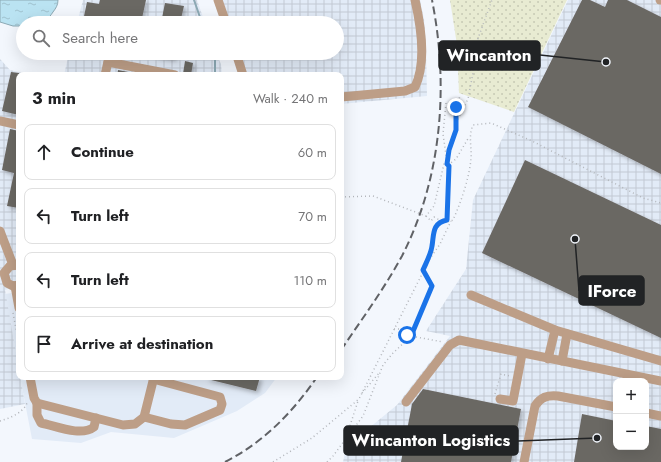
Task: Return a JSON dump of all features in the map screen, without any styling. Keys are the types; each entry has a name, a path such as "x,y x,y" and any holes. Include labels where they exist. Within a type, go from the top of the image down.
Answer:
{"street":[{"path":"218,0 224,16"},
{"path":"344,97 405,91 414,86 420,71 421,54 418,15 415,0"},
{"path":"106,72 108,60"},
{"path":"120,60 164,72"},
{"path":"238,60 242,72"},
{"path":"0,121 16,124"},
{"path":"0,231 16,265 5,270 2,278 7,283 16,286"},
{"path":"471,295 555,330 661,361"},
{"path":"548,358 555,330"},
{"path":"562,361 567,334"},
{"path":"406,402 452,344 459,340 661,381"},
{"path":"497,399 513,401 522,354"},
{"path":"31,380 34,398 37,403 37,415 41,423 89,431 94,427 96,418"},
{"path":"37,403 123,425 135,424 144,417 153,380"},
{"path":"144,417 171,424 185,425 220,410 222,404 220,397 160,380"},
{"path":"524,462 535,406 540,399 548,395 558,396 613,406"},
{"path":"649,414 661,416"}],"path":[{"path":"456,122 468,100 473,73 473,52 492,0"},
{"path":"447,220 449,207 449,150 455,138 456,107 460,96"},
{"path":"446,103 443,134 448,164"},
{"path":"426,216 434,206 444,164 448,164 456,159 470,136 473,125 491,123 532,141 643,198 661,203"},
{"path":"425,266 440,244 456,213 466,182 471,159 470,136"},
{"path":"344,197 373,196 426,216 431,220 434,217 442,221"},
{"path":"344,442 360,395 425,266 432,246 435,227 442,221 451,221"},
{"path":"360,395 381,370 392,353 411,336 432,286 423,270"},
{"path":"394,329 399,329 411,336 452,344"},
{"path":"327,462 363,416 381,370"},
{"path":"497,399 500,374 518,377"},
{"path":"0,421 14,416 23,410 29,399"},
{"path":"274,462 312,438 359,399"}],"shaded area":[{"path":"83,0 197,0 203,16 79,16"},
{"path":"216,0 420,0 424,19 427,96 344,104 344,72 239,72 237,60 344,60 344,16 222,16"},
{"path":"568,0 661,0 661,462 343,462 346,447 397,405 450,336 426,331 466,269 473,200"},
{"path":"0,59 10,70 18,72 16,72 16,286 5,290 16,353 16,380 21,380 25,404 0,409"},
{"path":"67,60 219,60 222,72 65,72"},
{"path":"16,292 16,353 5,294"},
{"path":"21,380 275,380 265,393 237,411 174,438 111,432 81,443 32,439"}],"green space":[{"path":"450,0 567,0 514,112 459,93 457,45"}],"water":[{"path":"0,0 58,0 51,16 16,16 16,26 0,22"}],"building":[{"path":"100,0 146,0 143,16 84,16 87,2 99,4"},
{"path":"582,0 590,0 605,7 608,0 627,0 661,17 661,174 528,107"},
{"path":"165,3 184,6 182,16 162,16"},
{"path":"185,61 193,63 192,72 183,72"},
{"path":"118,70 128,72 118,72"},
{"path":"11,72 16,73 16,114 2,111"},
{"path":"10,129 16,130 16,208 7,206 14,173 2,170"},
{"path":"525,160 661,225 661,338 482,253"},
{"path":"211,380 259,380 256,391"},
{"path":"423,389 521,409 511,462 401,462 412,404"},
{"path":"582,414 613,420 613,450 649,450 649,427 661,429 661,462 574,462"}],"waterway":[{"path":"194,0 200,16"},
{"path":"215,60 215,72"}],"railway":[{"path":"344,346 402,256 426,195 434,163 441,98 437,32 432,0"},
{"path":"225,462 265,436 288,414 315,380"}],"place":[{"name":"Wincanton","path":"606,62"},
{"name":"IForce","path":"575,239"},
{"name":"Wincanton Logistics","path":"597,438"}],"route":[{"path":"407,335 411,336 432,286 423,270 432,246 433,232 435,227 442,221 447,220 449,207 449,166 447,164 449,150 455,138 456,107"}]}
